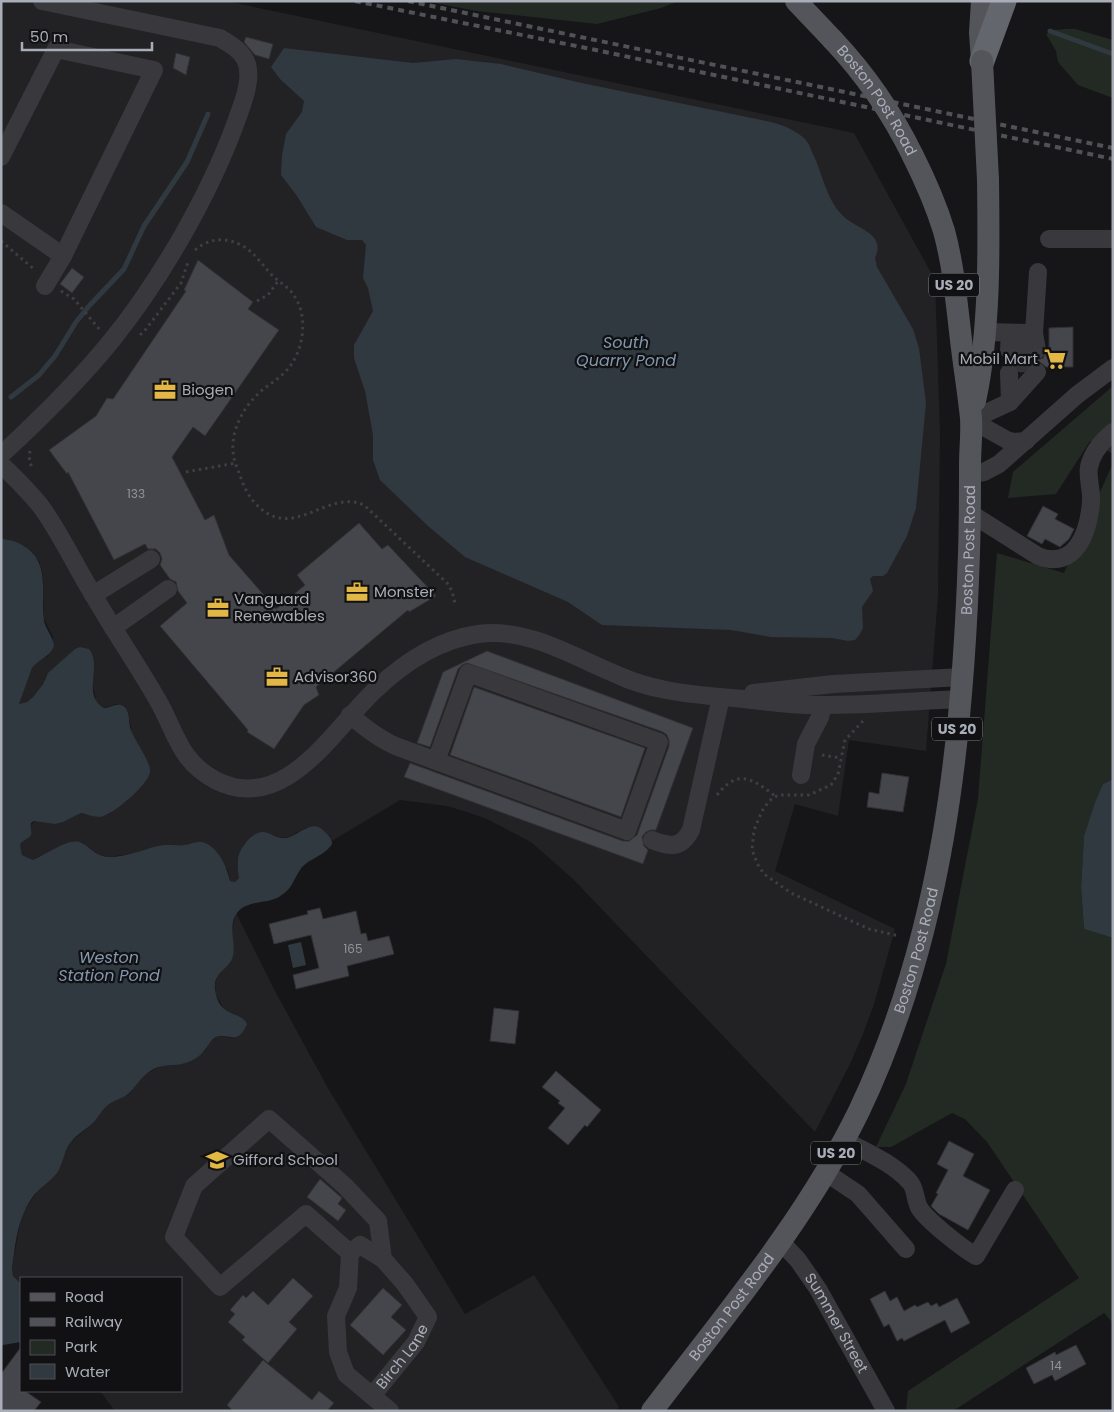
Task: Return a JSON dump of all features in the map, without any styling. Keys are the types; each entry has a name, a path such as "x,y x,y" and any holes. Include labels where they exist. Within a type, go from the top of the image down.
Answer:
{"highway":[{"path":"982,62 1004,1"}],"main road":[{"name":"Boston Post Road","path":"652,1411 780,1241 826,1172 860,1109 890,1039 919,950 934,889 945,828 961,688 970,513 971,420 948,251 936,207 895,121 872,86 833,40 796,1"},
{"name":"US 20","path":"982,1 980,33 982,62"},
{"name":"Boston Post Road","path":"971,420 980,376 985,332 988,180 982,62"}],"street":[{"path":"1,455 62,396 110,342 130,317 166,263 192,217 228,144 243,102 248,78 246,62 232,45 220,38 168,35 42,1"},
{"path":"1,157 56,49 154,70 63,256 45,286"},
{"path":"1,213 63,256"},
{"path":"1049,239 1113,239"},
{"path":"1023,333 1023,350 1023,333 1038,272"},
{"path":"985,332 1023,333"},
{"path":"970,474 991,469 1026,442 1076,395 1113,368"},
{"path":"971,420 1010,402 1023,372 1010,402"},
{"path":"971,420 1007,440 1026,442"},
{"path":"970,513 1038,556 1046,559 1056,559 1070,554 1079,544 1088,520 1091,500 1089,471 1091,460 1100,445 1113,432"},
{"path":"1,464 41,508 66,547 158,701 180,747 200,770 213,779 227,785 255,788 270,785 285,778 315,756 350,715 375,690 413,659 433,647 479,634 502,633 548,644 622,678 683,693 793,704 823,705 961,688"},
{"path":"93,595 151,559"},
{"path":"113,628 168,589"},
{"path":"350,715 384,741 436,761 627,831 659,742 468,673 436,761"},
{"path":"721,697 826,685 961,688"},
{"path":"652,840 674,845 684,840 691,830 721,697"},
{"path":"801,776 806,744 820,717 823,705"},
{"path":"350,1253 306,1214 220,1287 174,1237 194,1186 269,1119 345,1186 378,1221 383,1259"},
{"path":"844,1140 880,1159 905,1178 913,1187 922,1212 966,1250 976,1256 1016,1190"},
{"path":"826,1172 858,1194 906,1249"},
{"name":"Summer Street","path":"780,1241 798,1260 818,1289 886,1411"},
{"name":"Birch Lane","path":"372,1396 416,1342 428,1317 405,1284 383,1259 360,1245 350,1253 348,1288 336,1316 338,1352 346,1374 372,1396 390,1411"}],"path":[{"path":"192,255 201,245 215,240 225,239 247,248 278,281 289,289 298,303 302,318 302,339 296,356 286,371 255,397 242,415 234,433 233,446 236,463 253,501 266,512 286,519 295,518 349,501 364,505 447,583 452,591 455,603"},
{"path":"139,336 181,283 189,260"},
{"path":"257,301 268,295 278,281"},
{"path":"74,299 101,331"},
{"path":"31,448 28,457 37,475"},
{"path":"186,472 236,463"},
{"path":"865,714 862,723 844,740 838,774 834,782 827,788 809,795 778,795 772,798 764,807 756,824 752,850 760,869 791,893 868,929 899,936"}],"shaded area":[{"path":"1,1 226,1 854,133 935,280 940,433 938,595 926,751 849,740 838,816 795,804 775,871 895,929 874,1004 863,1034 850,1064 815,1132 573,879 531,842 487,819 467,812 447,806 400,800 332,841 330,836 307,827 289,837 279,838 265,832 252,836 244,845 237,861 239,878 235,882 230,881 228,870 197,842 190,845 159,845 135,853 109,857 99,855 81,842 33,860 22,855 19,845 31,834 30,826 35,821 63,822 81,813 100,817 109,814 128,800 148,764 132,733 128,712 117,704 104,708 96,701 92,682 94,665 46,676 43,684 33,697 27,702 19,704 32,668 35,663 48,656 53,637 44,619 43,576 39,561 18,543 1,538"},
{"name":"Gifford School","path":"236,913 275,991 329,1090 465,1314 534,1275 619,1407 616,1411 115,1411 101,1392 182,1392 182,1277 20,1277 20,1283 13,1276 12,1269 21,1216 37,1192 61,1166 64,1154 71,1142 93,1123 110,1103 129,1094 142,1076 161,1066 175,1065 205,1051 210,1042 216,1037 224,1036 231,1038 239,1036 240,1017 224,1010 216,994 215,985 217,977 230,962 233,943 232,930"}],"green space":[{"path":"424,1 679,1 661,8 597,24 477,11"},
{"path":"1075,29 1113,40 1113,98 1078,85 1058,62 1056,51 1046,34 1054,30"},
{"path":"1113,386 1113,454 1090,441 1056,494 1008,498 1013,472"},
{"path":"1113,463 1113,779 1103,784 1084,836 1081,887 1084,929 1113,938 1113,1323 1104,1313 953,1411 906,1411 908,1391 1079,1278 987,1142 965,1119 952,1113 891,1147 876,1147 906,1084 946,964 978,799 997,553 1064,573"}],"water":[{"name":"South Quarry Pond","path":"284,48 413,63 456,59 501,64 577,82 771,122 789,128 805,139 837,209 843,216 868,232 876,240 877,251 875,258 877,267 913,329 919,348 926,403 916,508 907,536 887,573 883,576 873,576 870,579 873,591 862,607 863,628 855,640 771,637 731,630 602,625 568,602 465,557 428,526 380,480 373,460 373,435 365,391 354,358 354,345 373,311 368,288 363,278 366,245 362,240 347,240 316,227 297,196 281,175 286,134 302,112 304,101 280,79 271,67"},
{"name":"Weston Station Pond","path":"1,538 16,542 28,549 40,566 44,621 54,646 50,653 32,668 19,704 27,702 33,697 43,684 48,673 75,649 80,647 89,649 93,656 93,688 97,702 104,708 118,705 126,708 131,730 150,768 148,778 136,792 121,806 106,815 98,817 81,813 55,824 34,821 31,823 31,835 20,845 22,855 33,860 71,842 82,843 105,857 115,857 160,845 186,845 202,842 208,844 217,852 227,870 230,881 235,882 239,878 238,860 241,850 251,837 260,832 279,838 286,838 315,826 327,834 332,844 325,852 303,866 290,888 284,894 274,899 246,906 237,913 234,919 232,931 233,955 231,961 216,978 215,988 218,1002 222,1007 240,1017 247,1024 240,1035 236,1037 216,1037 197,1058 184,1063 161,1066 148,1072 128,1094 108,1105 94,1122 73,1139 66,1150 57,1173 35,1194 29,1203 24,1211 18,1230 12,1269 13,1276 20,1283 20,1342 1,1345"},
{"path":"1113,779 1113,938 1084,929 1081,887 1084,836 1103,784"},
{"path":"301,942 306,965 293,968 288,945"}],"building":[{"path":"246,37 273,44 269,59 255,55 244,42"},
{"path":"176,53 190,57 186,75 173,68"},
{"path":"198,260 253,302 248,309 279,330 205,436 193,427 172,457 205,520 214,515 229,555 276,609 305,585 297,575 359,523 382,549 388,545 436,596 409,612 408,610 316,687 319,695 304,705 274,749 247,732 248,730 160,626 187,603 178,591 176,582 170,579 160,565 162,559 160,553 156,549 148,549 145,544 114,560 68,472 67,474 49,450 96,416 107,398 113,399 186,291 184,290"},
{"path":"72,268 84,277 72,293 60,284"},
{"path":"1073,327 1073,367 1046,367 1040,362 1034,362 1020,372 1014,364 1009,362 1004,364 1004,359 1009,361 1016,358 1023,361 1030,358 1038,360 1043,358 1047,350 1049,350 1049,328"},
{"path":"1043,506 1058,514 1055,519 1074,529 1069,539 1060,547 1045,539 1042,544 1027,536"},
{"path":"487,651 693,728 656,830 646,832 642,837 644,846 648,850 643,864 404,777 410,763 623,841 629,841 637,835 669,746 667,735 663,732 467,663 458,669 430,747 417,743 443,672"},
{"path":"474,687 645,748 621,817 450,755"},
{"path":"882,773 909,777 903,812 867,807 869,792 879,794"},
{"path":"320,908 323,919 356,911 361,934 366,933 368,941 389,936 394,954 347,966 349,976 296,989 293,975 319,968 311,935 274,944 269,924 308,914 307,911"},
{"path":"494,1008 519,1011 515,1044 490,1041"},
{"path":"556,1071 601,1110 568,1145 548,1128 565,1108 558,1103 560,1101 542,1087"},
{"path":"949,1141 974,1154 963,1176 990,1190 968,1230 939,1214 931,1206 948,1170 937,1164"},
{"path":"320,1179 342,1198 338,1204 346,1210 338,1221 307,1197"},
{"path":"293,1278 313,1296 289,1322 297,1329 268,1363 242,1340 245,1337 228,1322 235,1314 230,1310 243,1295 246,1298 253,1291 268,1305"},
{"path":"383,1288 402,1305 391,1317 406,1330 383,1355 350,1325"},
{"path":"885,1291 890,1301 897,1297 904,1311 915,1305 917,1307 928,1302 931,1306 937,1303 939,1307 957,1298 970,1323 951,1333 945,1320 904,1341 902,1338 897,1341 889,1324 884,1327 870,1299"},
{"path":"1076,1345 1086,1364 1055,1381 1052,1375 1034,1384 1026,1368 1055,1352 1056,1355"},
{"path":"20,1348 20,1392 26,1392 41,1402 34,1411 1,1411 1,1374"},
{"path":"263,1360 312,1400 319,1391 334,1403 327,1411 233,1411 227,1405"}],"waterway":[{"path":"1050,31 1113,54"},
{"path":"11,397 39,375 55,356 76,322 124,269 144,226 187,162 208,114"}],"tunnel":[{"path":"1022,372 1023,350"}],"railway":[{"path":"355,1 1113,159"},
{"path":"408,1 1113,148"}],"place":[{"name":"Mobil Mart","path":"1055,359"},
{"name":"Biogen","path":"165,390"},
{"name":"Monster","path":"357,592"},
{"name":"Vanguard Renewables","path":"218,608"},
{"name":"Advisor360","path":"277,677"},
{"name":"Gifford School","path":"217,1160"}]}
